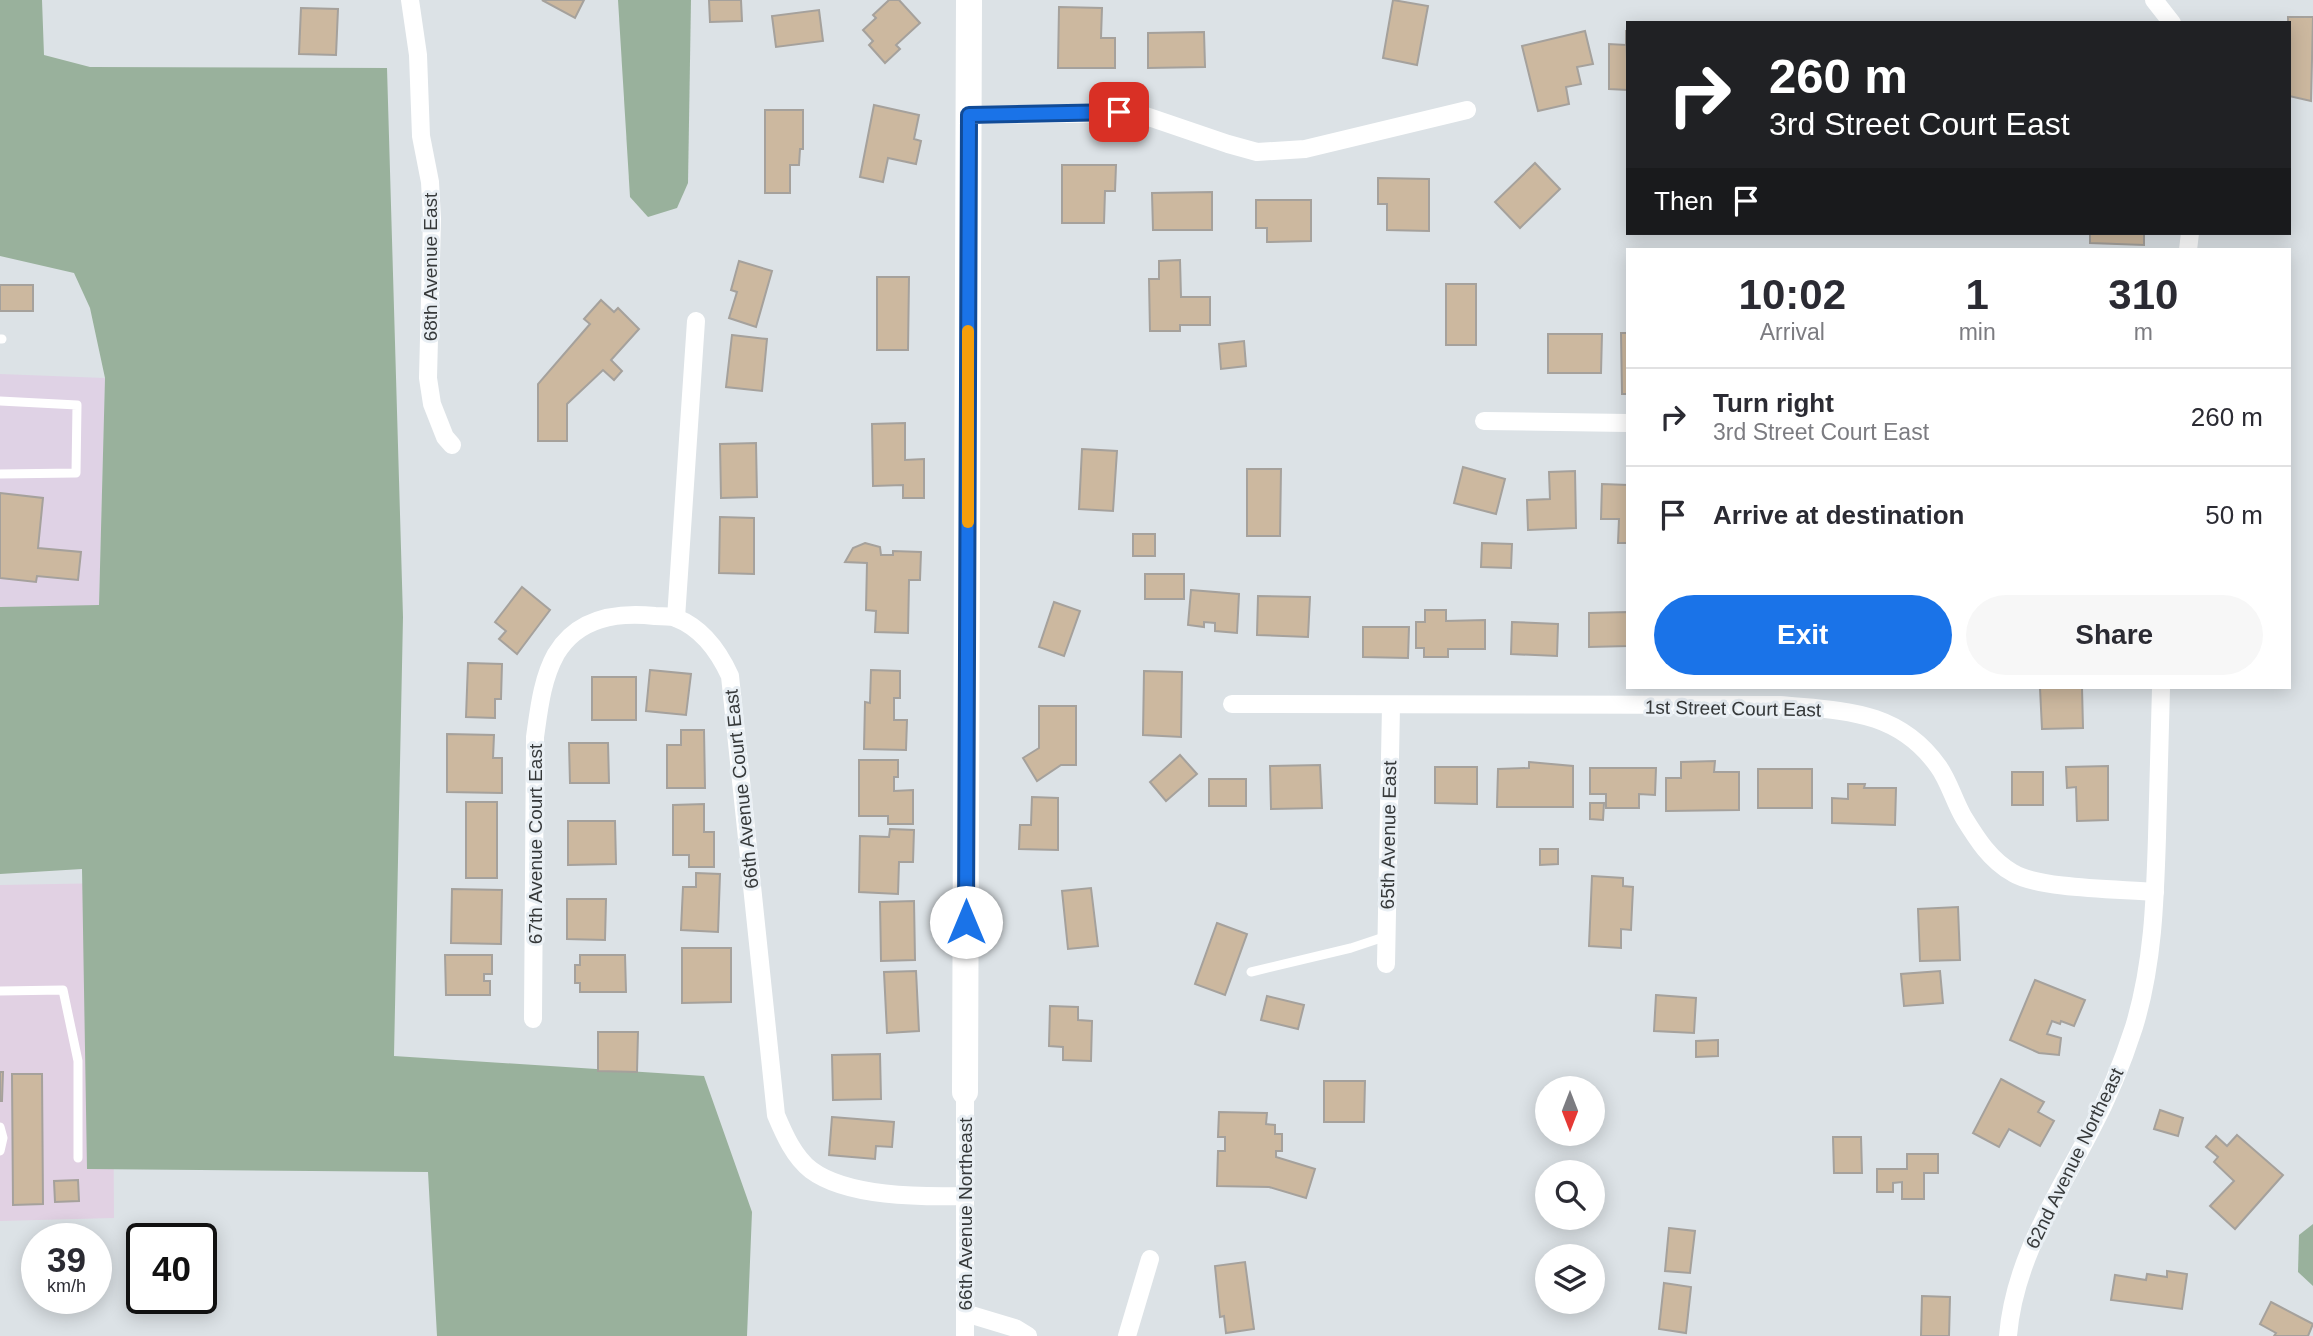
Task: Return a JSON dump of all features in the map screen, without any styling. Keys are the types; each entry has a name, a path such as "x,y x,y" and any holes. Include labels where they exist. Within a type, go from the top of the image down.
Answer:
{"street":[{"name":"68th Avenue East","path":"410,0 418,55 421,135 430,182 432,219 429,378 432,404 445,437 453,445"},
{"path":"965,1093 969,0"},
{"path":"2154,0 2170,21"},
{"path":"969,115 1137,113 1257,152 1281,152 1306,149 1467,110"},
{"path":"676,618 696,321"},
{"path":"1484,421 1626,423"},
{"name":"67th Avenue Court East","path":"533,1019 535,737 540,700 549,671 557,653 572,636 605,616 623,614 676,618"},
{"name":"66th Avenue Court East","path":"676,618 706,638 721,656 730,676 776,1115 786,1137 809,1169 823,1177 881,1193 933,1197 965,1196"},
{"name":"62nd Avenue Northeast","path":"2008,1336 2026,1256 2059,1187 2092,1129 2134,1026 2150,956 2155,892 2161,689"},
{"name":"1st Street Court East","path":"1232,704 1780,705 1872,716 1910,736 1938,766 1957,806 1980,844 2014,875 2038,881 2155,892"},
{"name":"65th Avenue East","path":"1386,964 1391,706"},
{"name":"66th Avenue Northeast","path":"965,1093 965,1336"},
{"path":"1127,1336 1150,1259"},
{"path":"965,1312 1014,1328 1028,1336"}],"lane":[{"path":"0,401 77,405 76,473 0,474"},
{"path":"1251,972 1351,948 1387,936"},
{"path":"0,991 63,990 78,1061 78,1158"},
{"path":"0,1127 3,1138 0,1151"}],"shaded area":[{"path":"0,374 105,378 99,606 0,607"},
{"path":"112,883 114,1218 0,1221 0,885"}],"green space":[{"path":"0,0 42,0 44,55 90,67 387,68 403,617 394,1056 704,1076 752,1212 747,1336 437,1336 428,1172 87,1169 82,869 0,874 0,607 99,605 105,378 90,308 74,273 0,256"},
{"path":"618,0 691,0 688,183 677,208 648,217 630,197"},
{"path":"2313,1224 2313,1286 2298,1272 2299,1235"}],"building":[{"path":"542,0 584,0 575,18"},
{"path":"709,0 741,0 742,21 710,22"},
{"path":"889,0 899,0 920,23 896,45 900,49 885,63 869,45 873,41 863,30 876,18 873,15"},
{"path":"1393,0 1428,6 1417,65 1383,58"},
{"path":"1059,7 1102,8 1101,38 1115,38 1115,68 1058,68"},
{"path":"301,8 338,9 336,55 299,54"},
{"path":"819,10 823,41 776,47 772,16"},
{"path":"2288,17 2313,17 2311,101 2291,96 2291,21 2288,21"},
{"path":"1585,31 1593,64 1577,67 1581,84 1566,87 1569,104 1538,111 1522,46"},
{"path":"1204,32 1205,67 1148,68 1148,33"},
{"path":"1609,44 1626,45 1626,90 1609,89"},
{"path":"874,105 919,115 914,139 921,141 916,164 888,158 883,182 860,177"},
{"path":"765,110 803,110 803,149 800,149 799,165 790,165 790,193 765,193"},
{"path":"1535,163 1560,189 1520,228 1495,202"},
{"path":"1062,165 1116,165 1115,191 1105,191 1104,223 1062,223"},
{"path":"1378,178 1429,179 1429,231 1387,230 1387,204 1378,204"},
{"path":"1212,192 1212,230 1153,230 1152,193"},
{"path":"1256,200 1311,200 1311,241 1267,242 1267,228 1256,228"},
{"path":"2090,235 2144,235 2144,245 2090,243"},
{"path":"1180,260 1181,297 1210,297 1210,325 1180,325 1180,331 1150,331 1149,279 1159,279 1159,261"},
{"path":"739,261 772,271 756,327 729,318 737,292 731,290"},
{"path":"877,277 909,277 908,350 877,350"},
{"path":"1446,284 1476,284 1476,345 1446,345"},
{"path":"0,285 33,285 33,311 0,311"},
{"path":"601,300 614,312 618,308 639,329 611,360 622,371 614,380 603,370 567,404 567,441 538,441 538,384 590,324 584,319"},
{"path":"1621,333 1626,333 1626,394 1622,394"},
{"path":"1548,334 1602,334 1601,373 1548,373"},
{"path":"732,335 767,339 762,391 726,387"},
{"path":"1244,341 1246,366 1221,369 1219,344"},
{"path":"905,423 905,460 924,459 924,498 903,498 903,485 873,486 872,424"},
{"path":"756,443 757,497 721,498 720,444"},
{"path":"1082,449 1117,451 1113,511 1079,509"},
{"path":"1463,467 1505,479 1496,514 1454,503"},
{"path":"1247,469 1281,469 1280,536 1247,536"},
{"path":"1575,471 1576,528 1528,530 1527,500 1550,499 1549,472"},
{"path":"1602,484 1626,485 1626,543 1618,543 1619,519 1601,519"},
{"path":"0,493 43,498 38,548 81,552 78,580 37,576 36,582 0,578"},
{"path":"720,517 754,518 754,574 719,573"},
{"path":"1133,534 1155,534 1155,556 1133,556"},
{"path":"865,543 880,547 881,555 893,555 893,551 921,552 920,580 909,580 908,633 875,632 876,611 866,610 867,563 845,562 853,548"},
{"path":"1482,543 1512,544 1511,568 1481,567"},
{"path":"1145,574 1184,574 1184,599 1145,599"},
{"path":"522,587 550,610 517,654 499,639 506,631 495,622"},
{"path":"1191,590 1239,594 1237,633 1215,631 1215,623 1204,622 1204,627 1188,625"},
{"path":"1258,596 1310,597 1308,637 1257,635"},
{"path":"1054,602 1080,611 1064,656 1039,647"},
{"path":"1425,610 1446,610 1446,621 1485,620 1485,649 1448,649 1448,657 1424,657 1424,648 1416,648 1416,622 1425,622"},
{"path":"1626,612 1626,646 1589,647 1589,613"},
{"path":"1512,622 1558,624 1557,656 1511,654"},
{"path":"1363,627 1409,627 1408,658 1363,657"},
{"path":"468,663 502,664 501,699 495,699 495,718 466,717"},
{"path":"650,670 691,674 686,715 646,711"},
{"path":"871,670 900,671 900,698 894,698 894,720 907,720 906,750 864,749 865,702 870,703"},
{"path":"1144,671 1182,672 1181,737 1143,735"},
{"path":"592,677 636,677 636,720 592,720"},
{"path":"2040,689 2082,689 2083,728 2042,729"},
{"path":"1039,706 1076,706 1076,765 1061,765 1037,781 1023,758 1039,748"},
{"path":"681,730 704,730 705,788 667,788 667,745 681,745"},
{"path":"447,734 494,735 493,758 502,758 502,793 447,792"},
{"path":"569,743 608,743 609,783 570,783"},
{"path":"1180,755 1197,774 1166,801 1150,782"},
{"path":"859,760 898,760 898,777 894,777 894,791 913,790 913,824 888,824 888,816 859,816"},
{"path":"1715,761 1714,772 1739,772 1739,810 1666,811 1666,778 1681,778 1681,762"},
{"path":"1529,762 1573,766 1573,807 1497,807 1498,769 1529,768"},
{"path":"1320,765 1322,808 1271,809 1270,766"},
{"path":"2108,766 2108,820 2077,821 2076,787 2067,788 2066,767"},
{"path":"1435,767 1477,767 1477,804 1435,803"},
{"path":"1590,768 1656,768 1655,795 1639,794 1639,808 1606,808 1606,794 1590,794"},
{"path":"1758,769 1812,769 1812,808 1758,808"},
{"path":"2012,772 2043,772 2043,805 2012,805"},
{"path":"1209,779 1246,779 1246,806 1209,806"},
{"path":"1848,784 1865,784 1864,788 1896,788 1895,825 1832,823 1832,798 1848,799"},
{"path":"1032,797 1058,798 1058,850 1019,849 1020,825 1031,825"},
{"path":"466,802 497,802 497,878 466,878"},
{"path":"1590,803 1604,803 1603,820 1590,819"},
{"path":"704,804 704,832 714,832 714,867 689,867 689,855 673,855 673,805"},
{"path":"568,821 615,821 616,864 568,865"},
{"path":"890,829 914,830 913,862 899,862 898,894 859,892 860,836 889,837"},
{"path":"1540,849 1558,849 1558,864 1540,865"},
{"path":"696,873 720,874 718,932 681,930 683,887 696,887"},
{"path":"1592,876 1623,878 1623,886 1633,887 1631,930 1621,929 1621,948 1589,946"},
{"path":"1091,888 1098,946 1068,949 1062,891"},
{"path":"452,889 502,890 501,944 451,943"},
{"path":"567,899 606,899 605,940 567,939"},
{"path":"914,901 915,960 881,961 880,902"},
{"path":"1958,907 1960,960 1920,961 1918,909"},
{"path":"1217,923 1247,934 1225,995 1195,984"},
{"path":"682,948 731,948 731,1002 682,1003"},
{"path":"445,955 492,955 492,974 484,974 484,981 490,981 490,995 446,995"},
{"path":"580,955 625,955 626,992 580,992 580,983 575,983 575,965 580,965"},
{"path":"916,971 919,1031 887,1033 884,972"},
{"path":"1940,971 1943,1003 1904,1006 1901,974"},
{"path":"2035,980 2085,1000 2074,1026 2052,1021 2047,1034 2061,1038 2059,1055 2039,1053 2010,1040"},
{"path":"1656,995 1696,998 1694,1033 1654,1031"},
{"path":"1267,996 1304,1005 1298,1029 1261,1020"},
{"path":"1050,1006 1078,1007 1078,1020 1092,1021 1091,1061 1063,1060 1063,1047 1049,1046"},
{"path":"598,1032 638,1032 637,1072 598,1071"},
{"path":"1718,1040 1718,1056 1696,1057 1696,1041"},
{"path":"880,1054 881,1099 833,1100 832,1055"},
{"path":"0,1072 3,1072 2,1101 0,1101"},
{"path":"12,1074 42,1074 43,1204 13,1205"},
{"path":"2001,1079 2044,1102 2038,1112 2054,1121 2040,1146 2009,1129 1999,1147 1973,1133"},
{"path":"1324,1081 1365,1081 1364,1122 1324,1122"},
{"path":"2160,1110 2183,1118 2178,1136 2154,1129"},
{"path":"1219,1112 1267,1113 1266,1124 1275,1125 1275,1134 1282,1134 1282,1151 1276,1151 1276,1157 1315,1169 1306,1198 1269,1187 1217,1186 1218,1151 1225,1151 1225,1137 1218,1137"},
{"path":"832,1117 894,1122 892,1147 876,1146 875,1159 829,1155"},
{"path":"2237,1135 2283,1175 2235,1229 2210,1206 2234,1181 2214,1162 2218,1157 2206,1147 2216,1136 2227,1146"},
{"path":"1833,1137 1861,1137 1862,1173 1834,1173"},
{"path":"1907,1154 1938,1154 1938,1173 1924,1173 1924,1199 1902,1199 1902,1182 1893,1183 1893,1192 1877,1192 1877,1169 1907,1169"},
{"path":"78,1180 79,1201 55,1202 54,1181"},
{"path":"1669,1228 1695,1231 1690,1273 1665,1271"},
{"path":"1245,1262 1254,1329 1226,1333 1224,1316 1220,1317 1215,1266"},
{"path":"2167,1271 2187,1274 2182,1309 2111,1300 2115,1275 2146,1280 2147,1274 2167,1277"},
{"path":"1664,1283 1691,1287 1686,1333 1659,1329"},
{"path":"1922,1296 1950,1297 1949,1336 1921,1336"},
{"path":"2271,1302 2313,1324 2308,1336 2274,1336 2276,1333 2260,1324"}],"slow traffic":[{"path":"968,331 968,522"}],"route":[{"path":"966,922 969,115 1119,112"}]}
